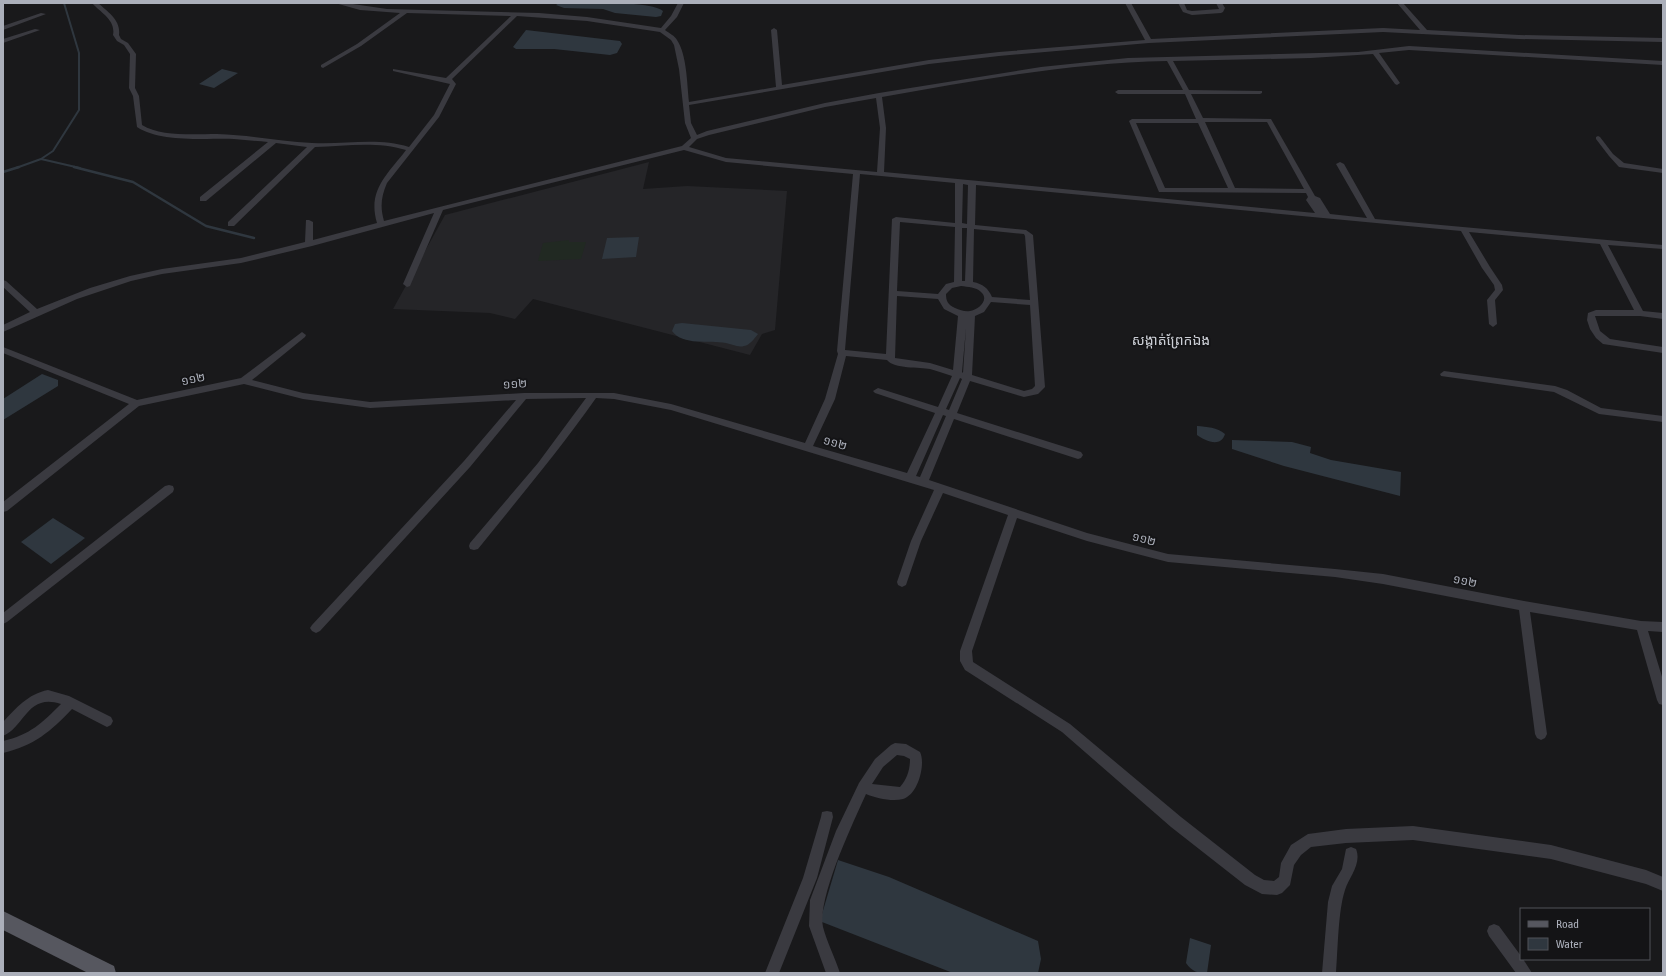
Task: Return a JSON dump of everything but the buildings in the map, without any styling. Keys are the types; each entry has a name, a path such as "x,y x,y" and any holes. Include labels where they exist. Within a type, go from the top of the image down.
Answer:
{"main road":[{"path":"3,920 107,973"}],"street":[{"path":"95,3 114,22 117,29 116,35 119,40 126,44 133,54 132,88 136,96 139,126 147,132 172,135 236,137 313,145 362,143 396,145 409,149"},
{"path":"338,3 360,8 404,12 516,14 587,19 662,30 674,39 677,45 682,69 688,123 695,138"},
{"path":"662,30 674,17 681,3"},
{"path":"1128,3 1149,41"},
{"path":"1181,3 1185,11 1192,12 1221,11 1222,8 1219,3"},
{"path":"1400,3 1425,32"},
{"path":"324,66 355,48 404,12"},
{"path":"3,28 43,14"},
{"path":"382,225 377,210 378,195 384,183 444,104 446,94 453,84 449,79 516,14"},
{"path":"3,41 37,30"},
{"path":"774,30 779,88"},
{"path":"686,104 929,62 999,54 1149,41 1349,31 1663,40"},
{"path":"3,329 35,312 88,292 149,274 246,260 577,174 684,148 695,138 712,132 791,112 984,77 1041,69 1128,60 1311,56 1409,48 1663,63"},
{"path":"1374,52 1397,83"},
{"path":"1169,59 1187,92 1233,191"},
{"path":"395,70 450,81"},
{"path":"1118,92 1260,92"},
{"path":"879,95 882,128 880,174"},
{"path":"1310,194 1162,190 1132,121 1269,120 1310,194 1317,200 1324,216"},
{"path":"1598,138 1611,155 1622,165 1663,171"},
{"path":"203,199 274,141"},
{"path":"231,224 313,145"},
{"path":"684,148 726,160 972,182 1464,230 1663,247"},
{"path":"1340,164 1373,221"},
{"path":"808,448 830,399 843,353 840,350 849,270 857,172"},
{"path":"958,283 959,181"},
{"path":"969,283 972,182"},
{"path":"407,284 439,210"},
{"path":"843,353 890,357 892,360 897,362 930,366 1024,394 1035,392 1040,387 1028,233 896,219 890,357"},
{"path":"309,222 309,244"},
{"path":"1464,230 1486,268 1498,285 1499,290 1491,300 1493,324"},
{"path":"1603,242 1640,313"},
{"path":"3,283 35,312"},
{"path":"958,283 969,283 983,289 989,299 988,304 984,308 967,313 956,312 945,306 941,297 945,289 958,283"},
{"path":"892,293 941,297"},
{"path":"989,299 1033,302"},
{"path":"910,478 957,375 967,313"},
{"path":"923,482 967,378 967,313"},
{"path":"1663,316 1640,313 1596,313 1591,315 1599,337 1604,340 1611,343 1663,350"},
{"path":"244,381 302,335"},
{"path":"3,350 136,403 3,508"},
{"path":"1444,374 1555,389 1564,392 1599,411 1663,419"},
{"name":"១១២","path":"136,403 244,381 303,396 370,405 524,396 614,396 671,407 923,482 1087,537 1168,558 1335,573 1383,579 1524,606 1642,626 1663,627"},
{"path":"878,391 1078,456"},
{"path":"474,546 528,482 567,432 593,395"},
{"path":"316,628 461,469 524,396"},
{"path":"902,582 916,540 940,488"},
{"path":"3,619 169,490"},
{"path":"1014,513 966,651 966,661 969,666 1066,728 1176,822 1250,880 1262,887 1277,888 1285,880 1288,863 1296,850 1308,841 1346,836 1413,833 1551,852 1663,884"},
{"path":"1524,606 1541,734"},
{"path":"1642,626 1663,700"},
{"path":"3,730 41,696 56,696 107,721"},
{"path":"3,747 30,740 43,730 70,703"},
{"path":"833,973 816,926 818,900 844,831 863,787"},
{"path":"772,973 810,878 828,817"},
{"path":"1329,973 1335,902 1338,886 1348,871 1351,854"},
{"path":"1494,931 1525,973"}],"shaded area":[{"path":"649,162 643,189 687,186 787,191 775,330 762,334 750,355 533,299 515,319 490,313 393,309 445,215"},
{"path":"569,240 569,242 586,242 581,259 538,261 543,243"}],"water":[{"path":"559,3 644,5 656,7 663,11 661,16 656,17 615,13 603,9 564,8 556,5"},
{"path":"526,30 620,41 622,44 617,53 610,55 554,49 516,49 513,47"},
{"path":"222,69 238,73 214,88 199,84"},
{"path":"639,237 636,257 602,259 607,238"},
{"path":"682,323 751,330 758,334 750,343 742,346 719,342 689,341 677,336 672,331 675,324"},
{"path":"42,374 58,380 58,386 3,420 3,399"},
{"path":"1197,426 1215,429 1225,434 1220,441 1208,441 1197,435"},
{"path":"1232,440 1292,442 1311,447 1310,453 1331,460 1401,472 1400,496 1284,466 1232,449"},
{"path":"53,518 85,538 51,564 21,542"},
{"path":"838,860 889,877 1038,941 1041,959 1038,973 953,973 822,922 822,914"},
{"path":"1190,938 1211,945 1207,973 1195,971 1186,963"}],"waterway":[{"path":"41,159 53,151 79,110 79,53 64,3"},
{"path":"17,168 41,159"},
{"path":"41,159 80,168"},
{"path":"74,167 133,182 206,226 254,238"},
{"path":"3,172 17,168"}],"district":[{"name":"សង្កាត់ព្រែកឯង","path":"1171,340"}]}
